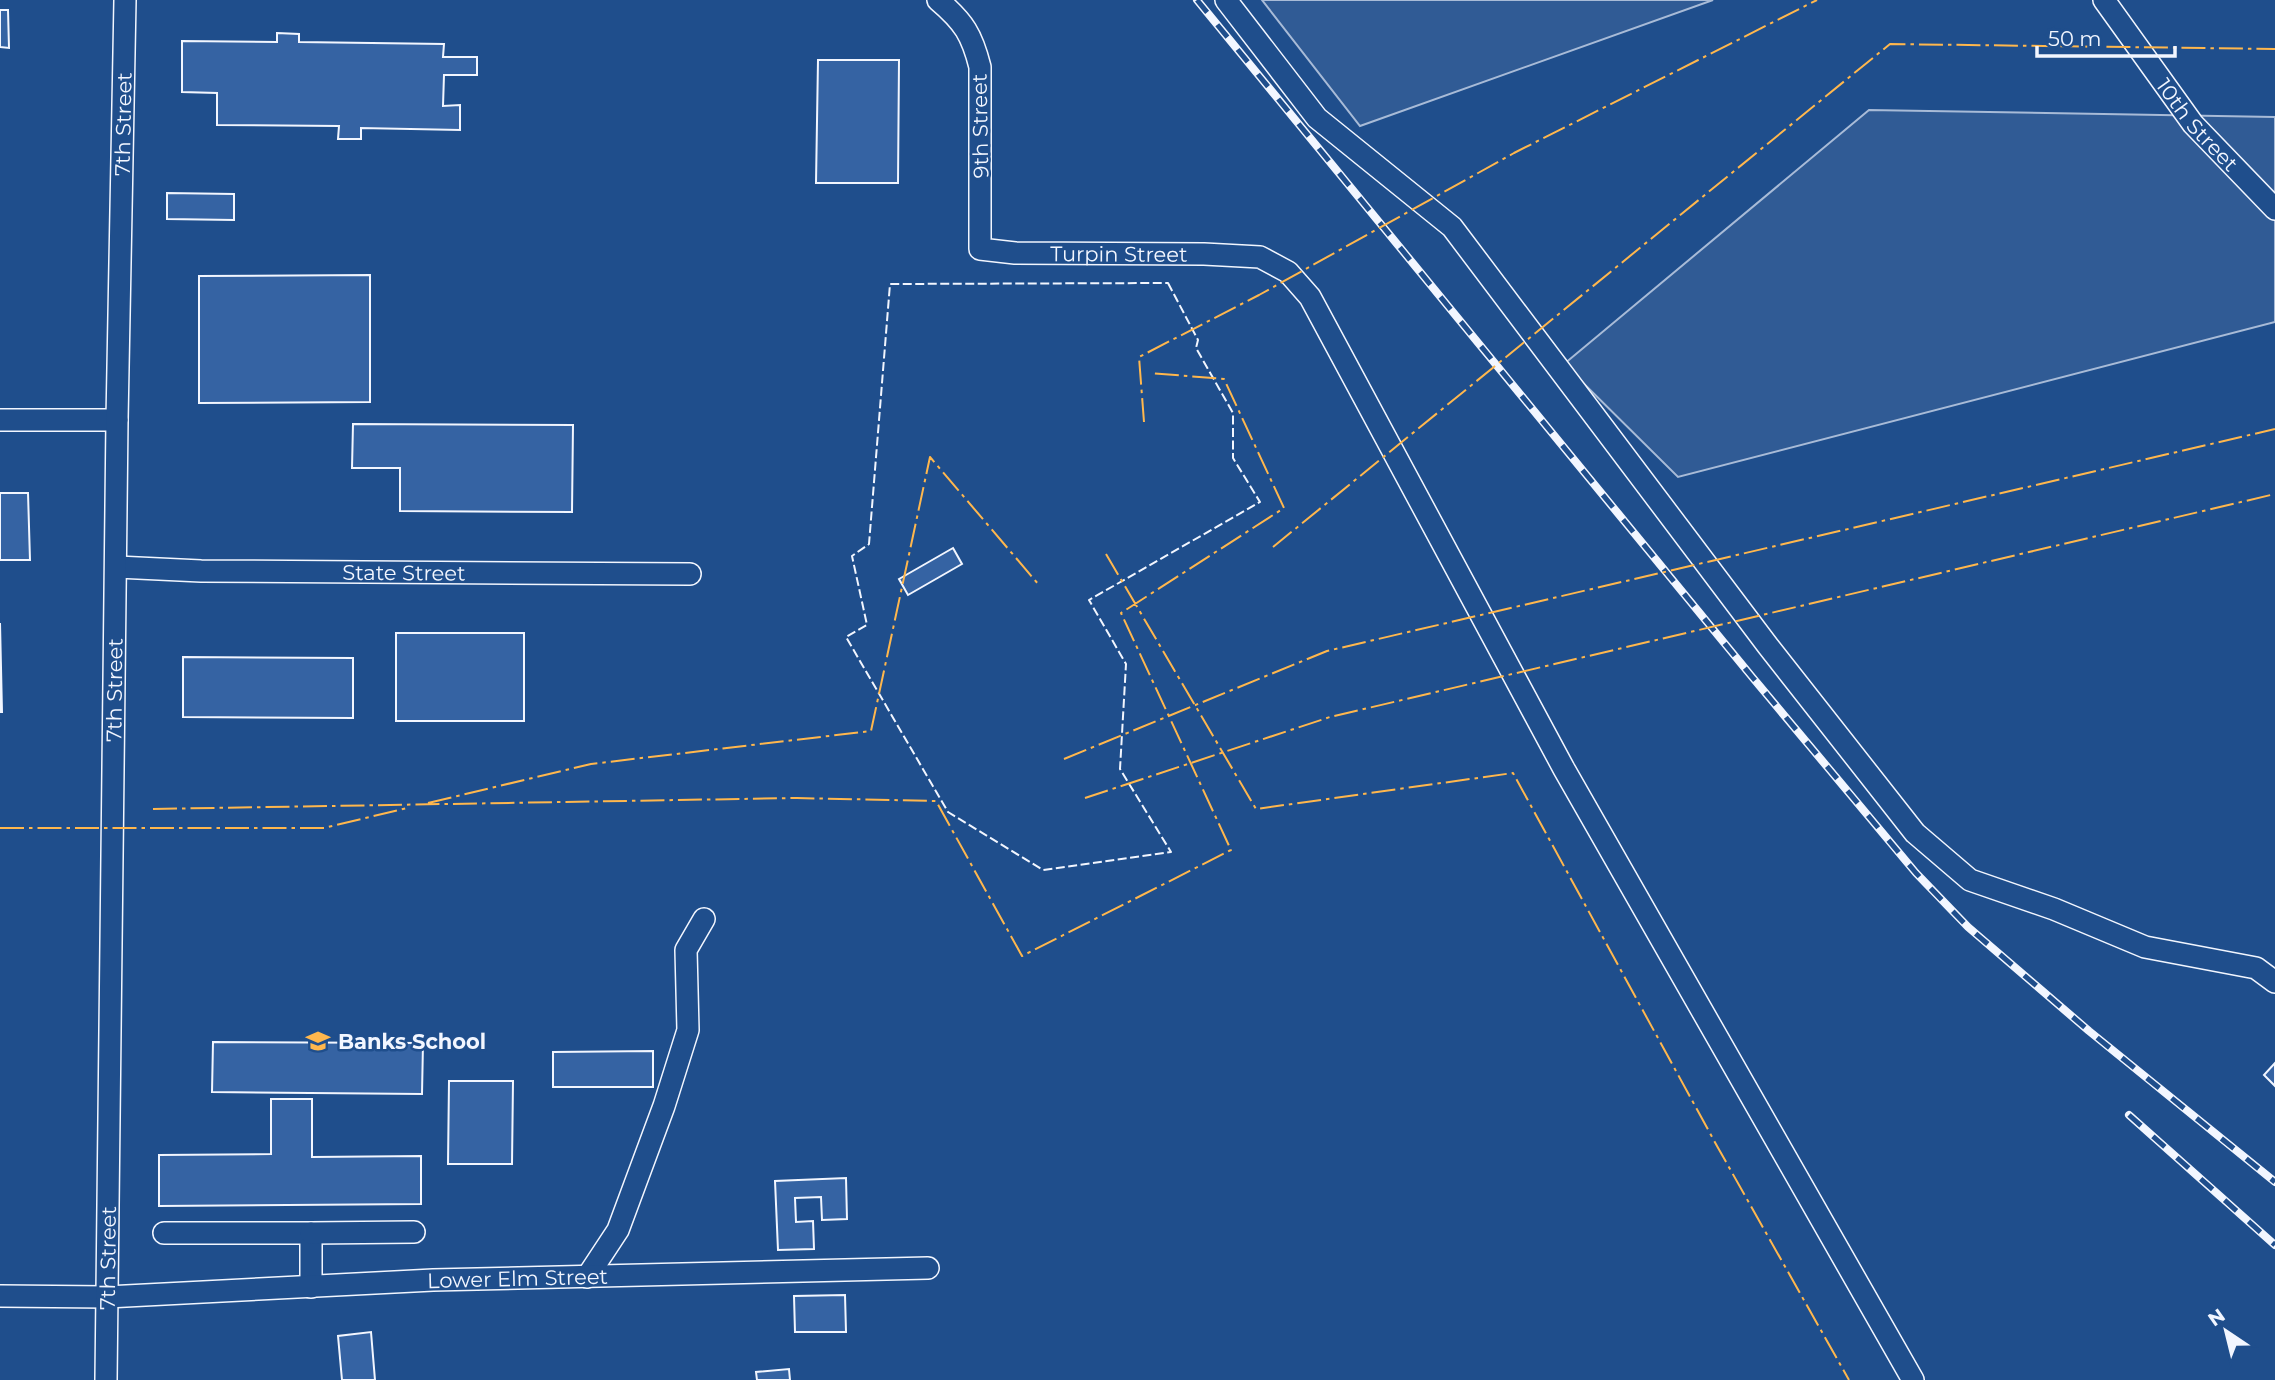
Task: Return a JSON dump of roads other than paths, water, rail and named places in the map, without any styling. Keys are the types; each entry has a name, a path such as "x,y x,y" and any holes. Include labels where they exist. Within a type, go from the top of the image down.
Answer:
{"street":[{"name":"7th Street","path":"106,1380 117,420 125,0"},
{"path":"1226,0 1317,118 1451,227 1768,646 1915,833 1970,880 2054,909 2145,947 2256,968 2275,982"},
{"name":"10th Street","path":"2104,0 2193,124 2275,209"},
{"name":"9th Street","path":"945,6 969,32 980,67 979,249"},
{"name":"Turpin Street","path":"979,249 1015,253 1260,257 1288,272 1310,297 1564,769 1913,1380"},
{"path":"0,419 117,420"},
{"name":"State Street","path":"117,567 201,571 690,574"},
{"path":"587,1277 618,1230 664,1106 688,1030 687,950 704,919"},
{"path":"164,1233 414,1232"},
{"path":"311,1233 311,1287"},
{"name":"Lower Elm Street","path":"0,1296 107,1297 433,1280 928,1268"}],"railway":[{"path":"1197,0 1916,873 1968,927 2089,1031 2275,1182"},
{"path":"2129,1115 2275,1245"}],"place":[{"name":"Banks School","path":"318,1041"}]}
